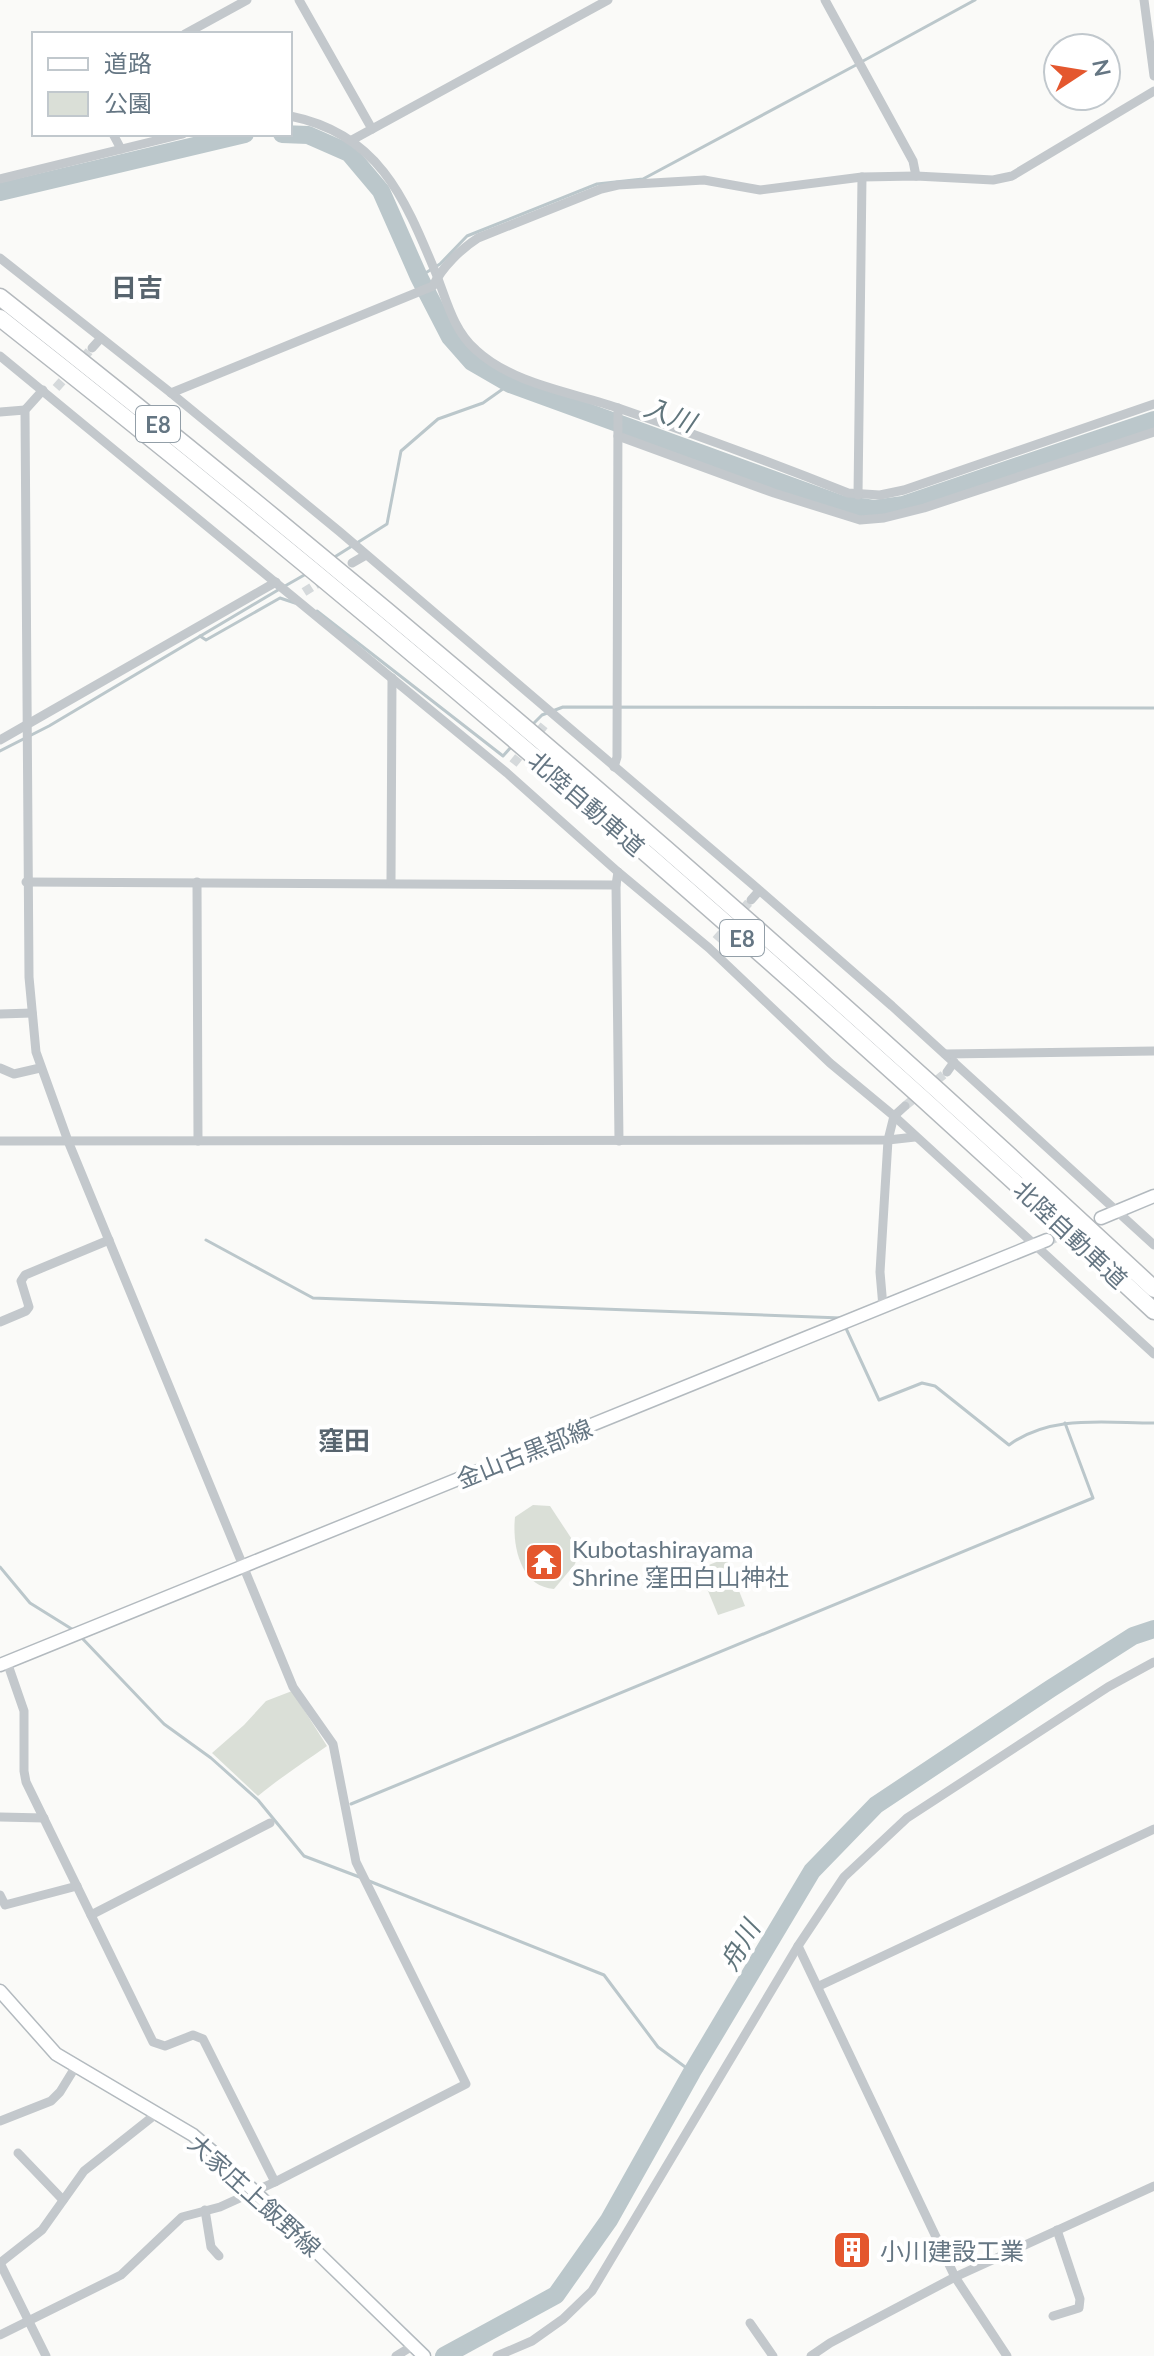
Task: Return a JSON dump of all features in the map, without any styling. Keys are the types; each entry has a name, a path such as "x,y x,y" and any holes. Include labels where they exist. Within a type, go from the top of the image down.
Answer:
{"highway":[{"name":"北陸自動車道","path":"0,297 335,568 569,765 740,913 1154,1289"},
{"name":"北陸自動車道","path":"0,318 300,561 509,737 740,937 1154,1311"}],"main road":[{"path":"1101,1218 1154,1196"},
{"name":"金山古黒部線","path":"3,1664 1047,1240"},
{"name":"大家庄上飯野線","path":"2,1997 56,2054 193,2135 254,2190 424,2356"}],"street":[{"path":"189,32 247,0"},
{"path":"299,0 372,129"},
{"path":"352,140 608,0"},
{"path":"825,0 913,161 916,176"},
{"path":"1144,0 1154,76"},
{"path":"171,393 411,297 435,282 466,246 478,238 601,189 640,183 704,180 760,190 862,177 993,180 1012,176 1154,91"},
{"path":"292,116 318,122 352,140 372,156 398,191 458,329 474,349 498,368 858,495 904,490 1154,404"},
{"path":"114,136 121,149"},
{"path":"0,179 175,136"},
{"path":"858,495 862,177"},
{"path":"0,258 171,393 366,555 550,719 614,767 759,891 954,1062 1154,1245"},
{"path":"92,348 101,338"},
{"path":"0,356 49,391 276,582 300,595 392,678 510,768 618,872 712,944 830,1063 894,1116 1154,1354"},
{"path":"0,412 25,410 49,391"},
{"path":"614,767 617,757 618,408"},
{"path":"0,2335 121,2275 182,2217 220,2207 275,2182 466,2084 356,1862 333,1744 293,1687 40,1068 32,1013 26,882 25,410"},
{"path":"618,436 774,493 860,520 913,512 1154,432"},
{"path":"352,563 366,555"},
{"path":"0,740 276,582"},
{"path":"391,882 392,678"},
{"path":"618,872 619,1141"},
{"path":"26,882 616,885"},
{"path":"197,882 198,1141"},
{"path":"751,900 759,891"},
{"path":"0,1014 32,1013"},
{"path":"945,1054 1154,1051"},
{"path":"947,1072 954,1062"},
{"path":"0,1068 14,1074 40,1068"},
{"path":"883,1307 880,1272 888,1140 894,1116 905,1106"},
{"path":"0,1141 888,1140 915,1137"},
{"path":"0,1322 29,1307 21,1281 25,1275 109,1240"},
{"path":"497,2356 532,2341 563,2319 592,2291 798,1946 844,1877 907,1818 1108,1687 1154,1662"},
{"path":"3,1664 24,1711 26,1782 153,2042 165,2046 193,2035 203,2039 275,2182"},
{"path":"0,1817 44,1818"},
{"path":"91,1915 270,1823"},
{"path":"819,1986 1154,1829"},
{"path":"0,1895 5,1905 77,1886"},
{"path":"798,1946 955,2277 1007,2356"},
{"path":"0,2121 51,2101 76,2066"},
{"path":"46,2356 0,2263 42,2230 84,2171 156,2114"},
{"path":"18,2153 63,2200"},
{"path":"811,2356 955,2277 1154,2186"},
{"path":"205,2210 211,2247 219,2256"},
{"path":"1053,2316 1079,2308 1080,2299 1057,2230"},
{"path":"750,2323 773,2356"},
{"path":"396,2356 414,2345"}],"green space":[{"path":"533,1505 550,1506 579,1550 575,1564 554,1589 533,1581 517,1552 515,1517"},
{"path":"726,1558 745,1606 718,1615 699,1569"},
{"path":"292,1691 327,1746 258,1796 212,1753 266,1701"}],"waterway":[{"path":"863,61 975,0"},
{"path":"419,277 440,264 467,236 597,184 643,179 856,65"},
{"name":"入川","path":"292,134 308,135 349,153 381,191 450,337 472,362 510,384 840,504 874,509 903,505 1154,420"},
{"name":"入川","path":"0,192 237,136"},
{"path":"333,558 387,524 401,451 438,419 483,403 510,384"},
{"path":"285,586 306,574"},
{"path":"0,751 49,726 278,590"},
{"path":"200,636 206,640 280,598 295,603"},
{"path":"317,611 503,756 511,747"},
{"path":"533,724 542,715 563,707 1154,708"},
{"path":"206,1240 313,1298 841,1318"},
{"path":"844,1324 879,1400 922,1383 935,1386 1009,1445 1025,1435 1060,1424 1154,1423"},
{"path":"351,1804 1093,1498 1065,1423"},
{"path":"0,1567 30,1603 75,1631"},
{"name":"舟川","path":"444,2356 556,2295 609,2220 692,2072 812,1871 876,1805 1133,1636 1154,1629"},
{"path":"80,1636 164,1724 211,1758 258,1800 304,1856 362,1878"},
{"path":"369,1881 604,1975 658,2047 692,2072"}],"tunnel":[{"path":"56,388 92,348"},
{"path":"304,592 325,579"},
{"path":"513,764 546,723"},
{"path":"716,940 751,900"},
{"path":"905,1106 947,1072"},
{"path":"1047,1240 1101,1218"}],"place":[{"name":"Kubotashirayama Shrine 窪田白山神社","path":"544,1562"},
{"name":"小川建設工業","path":"852,2250"}],"district":[{"name":"日吉","path":"137,287"},
{"name":"窪田","path":"344,1440"}]}
